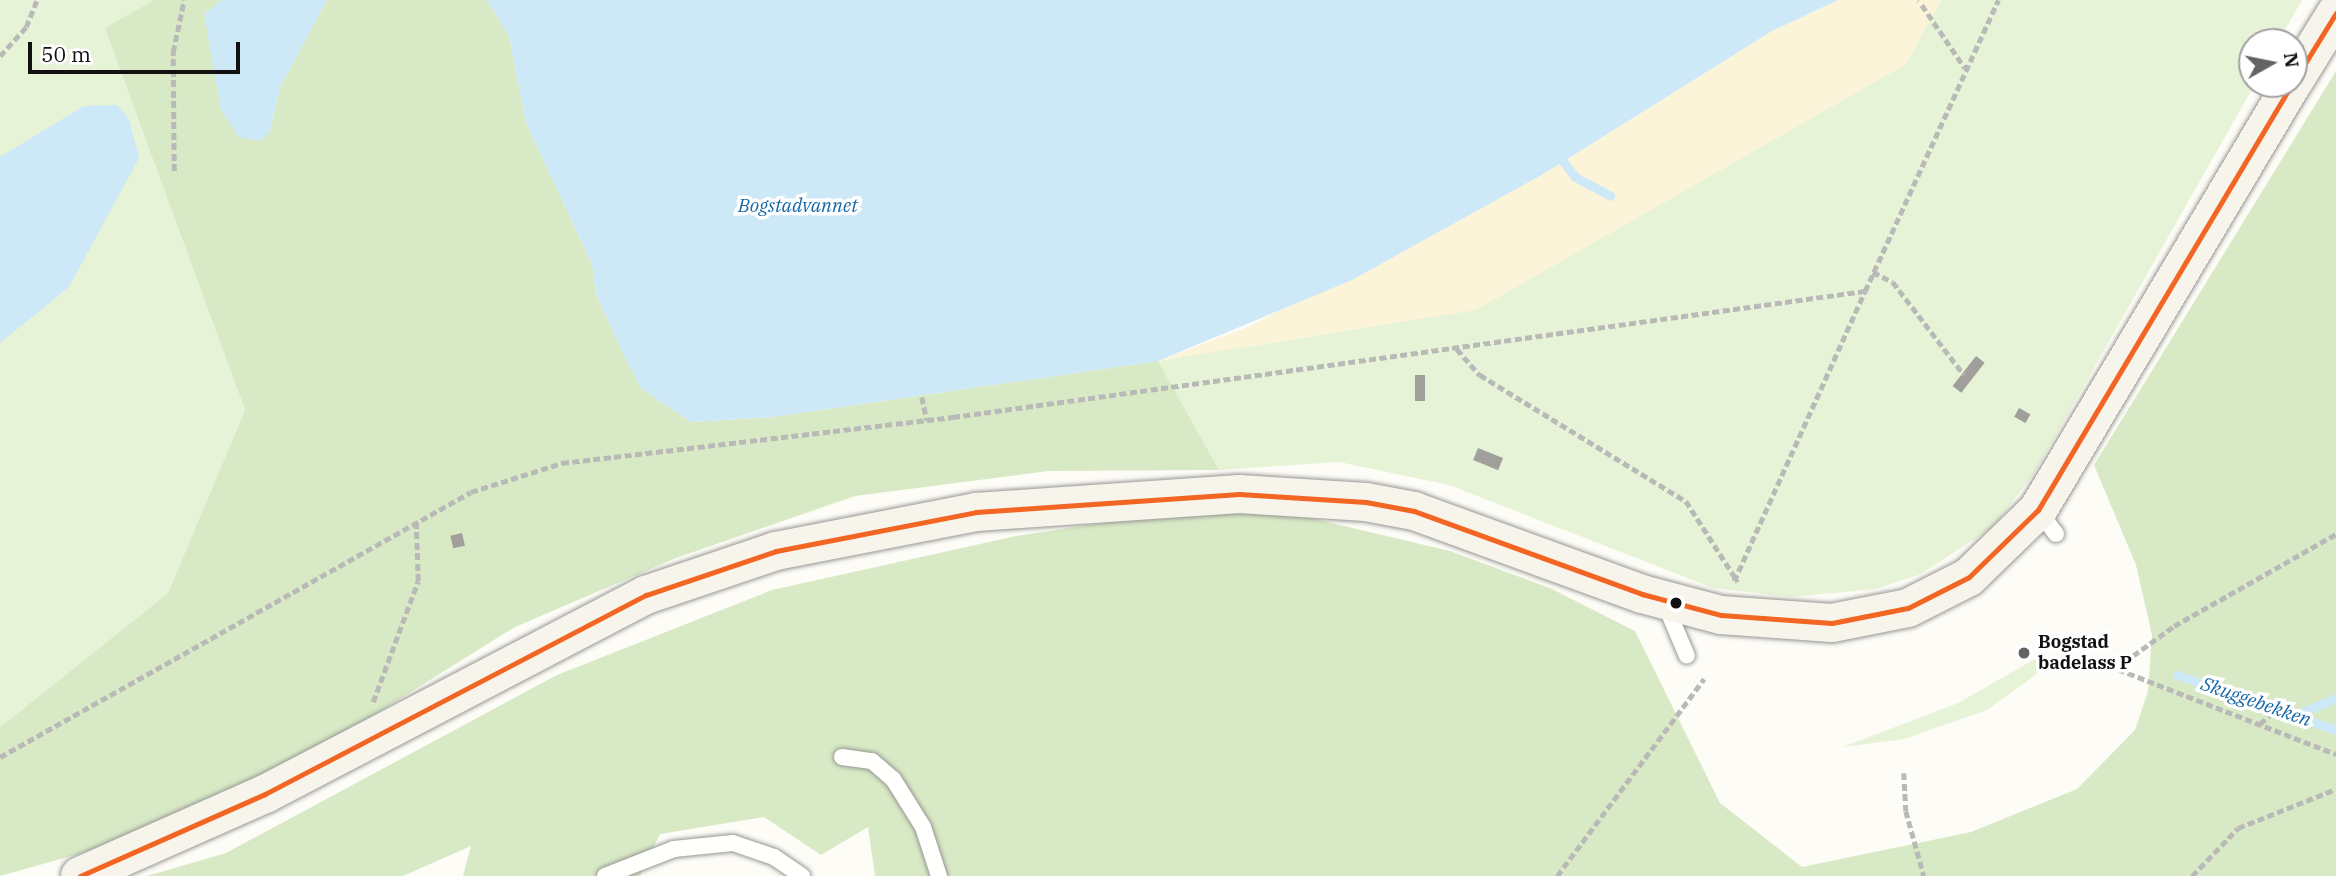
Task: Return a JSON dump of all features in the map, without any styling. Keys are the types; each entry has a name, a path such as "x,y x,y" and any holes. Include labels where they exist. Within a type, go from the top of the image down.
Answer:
{"street":[{"path":"2308,59 2336,13"},
{"path":"80,876 375,737 603,614 693,577 849,533 1034,506 1238,494 1366,502 1462,527 1664,601 1704,611 1791,624 1857,620 1908,608 1969,577 2047,522 2285,98"}],"lane":[{"path":"1664,601 1687,656"},
{"path":"842,757 872,761 907,796 939,876"},
{"path":"605,876 674,849 733,843 795,874"}],"path":[{"path":"0,56 26,27 37,0"},
{"path":"174,172 173,52 184,0"},
{"path":"1704,611 1736,580 1864,291 1998,0"},
{"path":"1920,2 1966,69"},
{"path":"1873,272 1893,282 1964,375"},
{"path":"0,757 471,492 562,463 927,420 1251,371 1456,349 1864,291"},
{"path":"1456,349 1480,375 1686,501 1742,587"},
{"path":"922,397 927,420"},
{"path":"375,737 372,691 418,580 416,522"},
{"path":"2116,668 2174,626 2336,534"},
{"path":"2079,654 2336,754"},
{"path":"1557,876 1704,680"},
{"path":"2260,724 2278,707"},
{"path":"1904,772 1906,811 1924,876"},
{"path":"2192,876 2238,828 2336,789"}],"green space":[{"path":"0,0 154,0 106,28 245,410 168,593 0,727"},
{"path":"154,0 222,0 204,14 270,131 280,87 327,0 487,0 509,36 526,123 592,264 596,294 625,358 642,389 691,422 773,417 1158,361 1219,470 1048,471 855,496 676,558 515,627 313,753 150,834 0,876 0,727 168,593 245,410 105,28"},
{"path":"1941,0 2302,0 2286,28 2238,28 2238,98 2247,98 2036,470 1993,527 1921,574 1876,589 1791,597 1713,588 1449,485 1339,462 1219,470 1158,361 1476,309 1906,64"},
{"path":"2336,71 2336,876 875,876 868,827 821,855 764,817 660,834 640,876 463,876 471,846 403,876 147,876 226,853 557,675 772,590 1016,536 1243,502 1450,551 1552,589 1635,631 1720,803 1802,867 1971,832 2077,789 2135,730 2148,691 2152,635 2136,565 2094,465"},
{"path":"2035,659 2043,661 2038,673 1987,710 1904,739 1843,747 1958,703"}],"sand":[{"path":"1838,0 1941,0 1906,64 1476,310 1158,361 1248,327 1545,173 1772,31"}],"water":[{"path":"222,0 327,0 280,87 270,131 260,141 239,137 221,110 204,14"},
{"name":"Bogstadvannet","path":"487,0 1838,0 1772,31 1545,173 1352,280 1158,361 773,417 691,422 642,389 625,358 596,294 592,264 526,123 509,36"},
{"path":"117,105 129,119 139,158 69,287 0,343 0,157 84,106"}],"building":[{"path":"1976,356 1985,363 1961,393 1953,386"},
{"path":"1415,375 1425,375 1425,401 1415,401"},
{"path":"2019,408 2030,414 2026,423 2014,417"},
{"path":"1478,448 1503,458 1498,470 1473,460"},
{"path":"462,533 465,546 453,548 450,536"}],"waterway":[{"path":"1563,161 1575,177 1610,196"},
{"name":"Skuggebekken","path":"2177,675 2336,730"},
{"path":"2293,716 2336,698"}],"transit line":[{"path":"2308,58 2336,13"},
{"path":"80,876 265,794 646,595 776,551 976,512 1239,494 1366,502 1414,511 1642,594 1721,615 1832,623 1908,608 1969,577 2038,510 2284,98"}],"place":[{"name":"Bogstad badelass P","path":"2024,653"}]}
